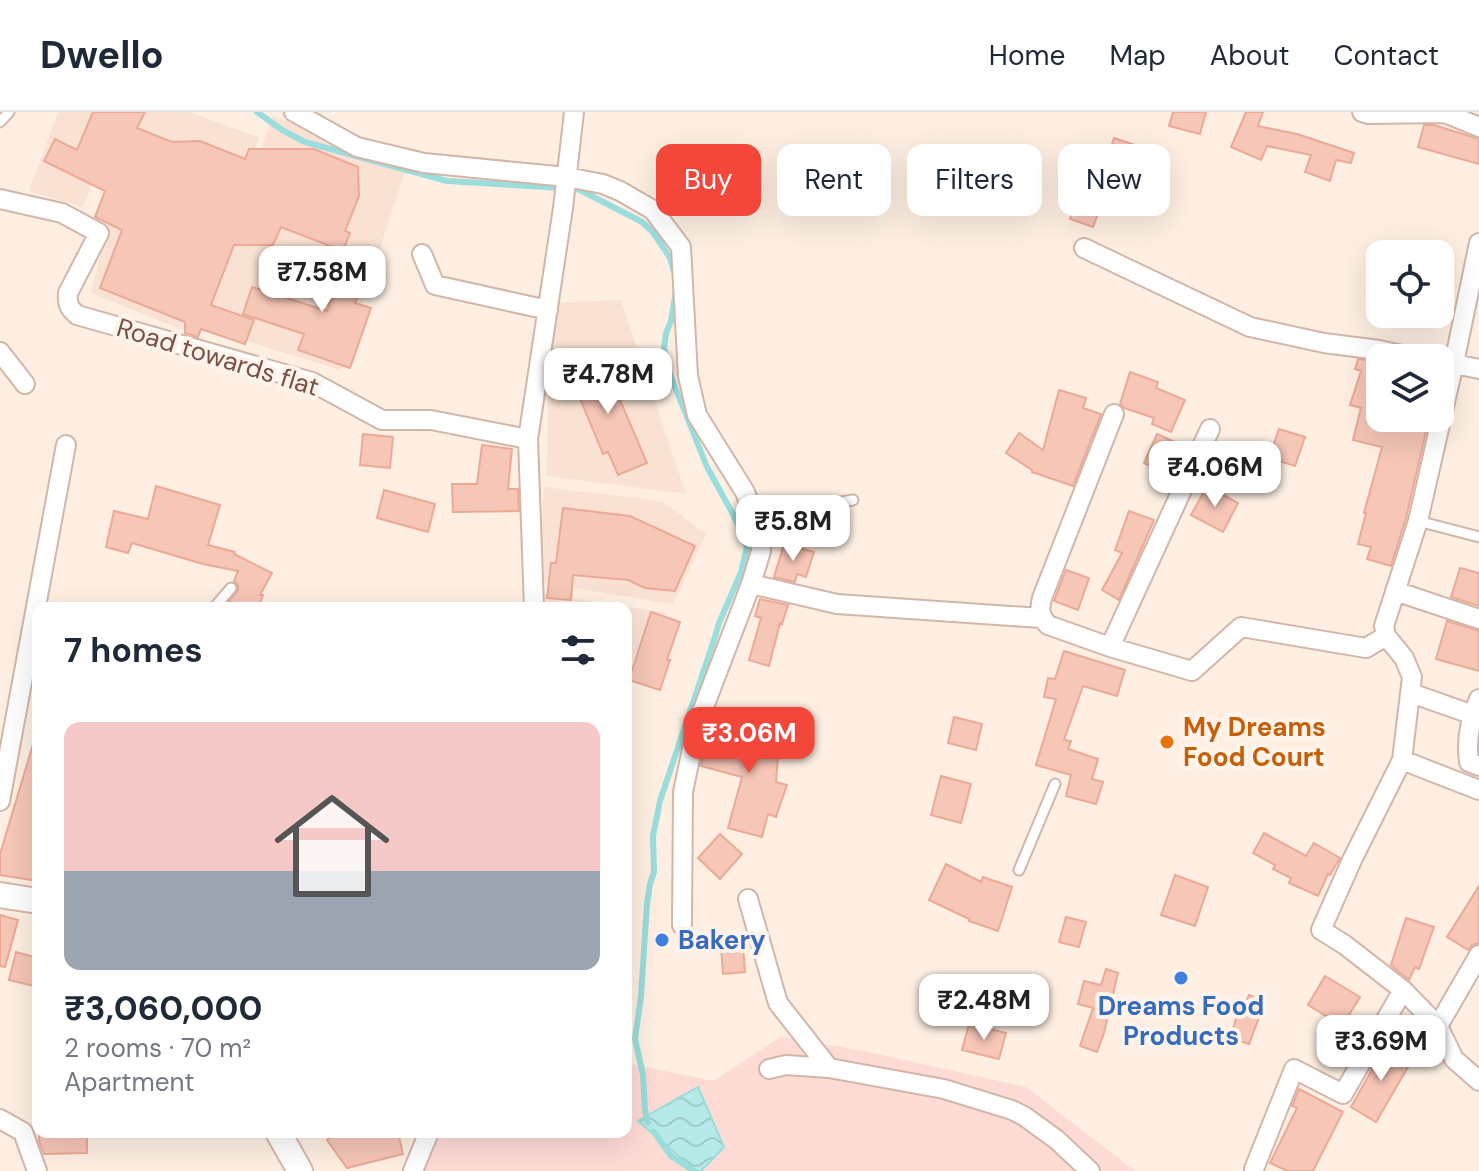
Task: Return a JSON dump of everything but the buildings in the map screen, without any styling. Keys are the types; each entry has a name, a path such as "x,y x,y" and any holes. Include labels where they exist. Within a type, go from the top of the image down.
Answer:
{"street":[{"path":"294,112 357,147 424,163 603,184 653,210 681,247 688,376 697,415 745,492 759,530 761,551 697,725 683,792 682,925"},
{"path":"534,602 528,439 563,208 574,112"},
{"path":"1362,112 1445,113 1479,127"},
{"name":"Road towards flat","path":"0,199 62,213 99,233 68,293 70,308 77,315 312,382 382,420 431,420 528,439"},
{"path":"1452,344 1479,243"},
{"path":"1084,248 1250,327 1366,348"},
{"path":"422,254 435,285 548,310"},
{"path":"0,352 25,384"},
{"path":"1454,364 1479,369"},
{"path":"1114,414 1042,598 1041,618 1048,625 1092,642 1192,671 1241,627 1366,648 1386,636"},
{"path":"1110,647 1210,429"},
{"path":"1434,432 1418,521 1384,626 1386,636 1412,677 1402,760 1321,930 1403,990 1438,1026 1454,1059 1479,1081"},
{"path":"37,602 66,445"},
{"path":"751,584 837,604 1041,618"},
{"path":"1395,591 1479,619"},
{"path":"0,801 32,628"},
{"path":"1411,693 1477,710 1467,746 1469,762 1479,766"},
{"path":"1402,760 1479,790"},
{"path":"0,895 32,900"},
{"path":"748,899 778,1003 829,1068"},
{"path":"1438,1026 1479,955"},
{"path":"1254,1169 1294,1069 1343,1094 1403,990"},
{"path":"769,1069 786,1065 829,1068 944,1089 1012,1110 1057,1140 1090,1171"},
{"path":"0,1119 23,1132 37,1171"},
{"path":"281,1138 300,1171"},
{"path":"413,1171 427,1138"}],"lane":[{"path":"0,122 9,112"},
{"path":"754,517 853,500"},
{"path":"1418,521 1479,537"},
{"path":"219,602 231,588"},
{"path":"1019,870 1055,784"}],"shaded area":[{"path":"58,112 125,112 82,207 29,191"},
{"path":"137,112 190,112 259,138 180,329 91,293"},
{"path":"273,116 407,166 340,370 196,325"},
{"path":"621,300 686,494 547,476 549,303"},
{"path":"544,487 662,501 706,534 673,604 538,582"},
{"path":"540,593 597,602 539,602"},
{"path":"632,608 666,613 642,677 632,675"},
{"path":"780,1037 859,1050 1026,1087 1135,1171 408,1171 429,1138 632,1138 632,1064 713,1081"}],"water":[{"path":"698,1087 724,1147 701,1171 696,1171 638,1121"}],"waterway":[{"path":"257,112 305,142 447,181 578,189 642,222 665,250 674,272"},
{"path":"648,1122 635,1039 647,904 654,872 653,836 660,801 719,623 741,572 747,547 707,467 667,367 664,348 676,291"},
{"path":"654,1132 671,1156 694,1171"}],"place":[{"name":"My Dreams Food Court","path":"1167,742"},
{"name":"Bakery","path":"662,940"},
{"name":"Dreams Food Products","path":"1181,978"}]}
